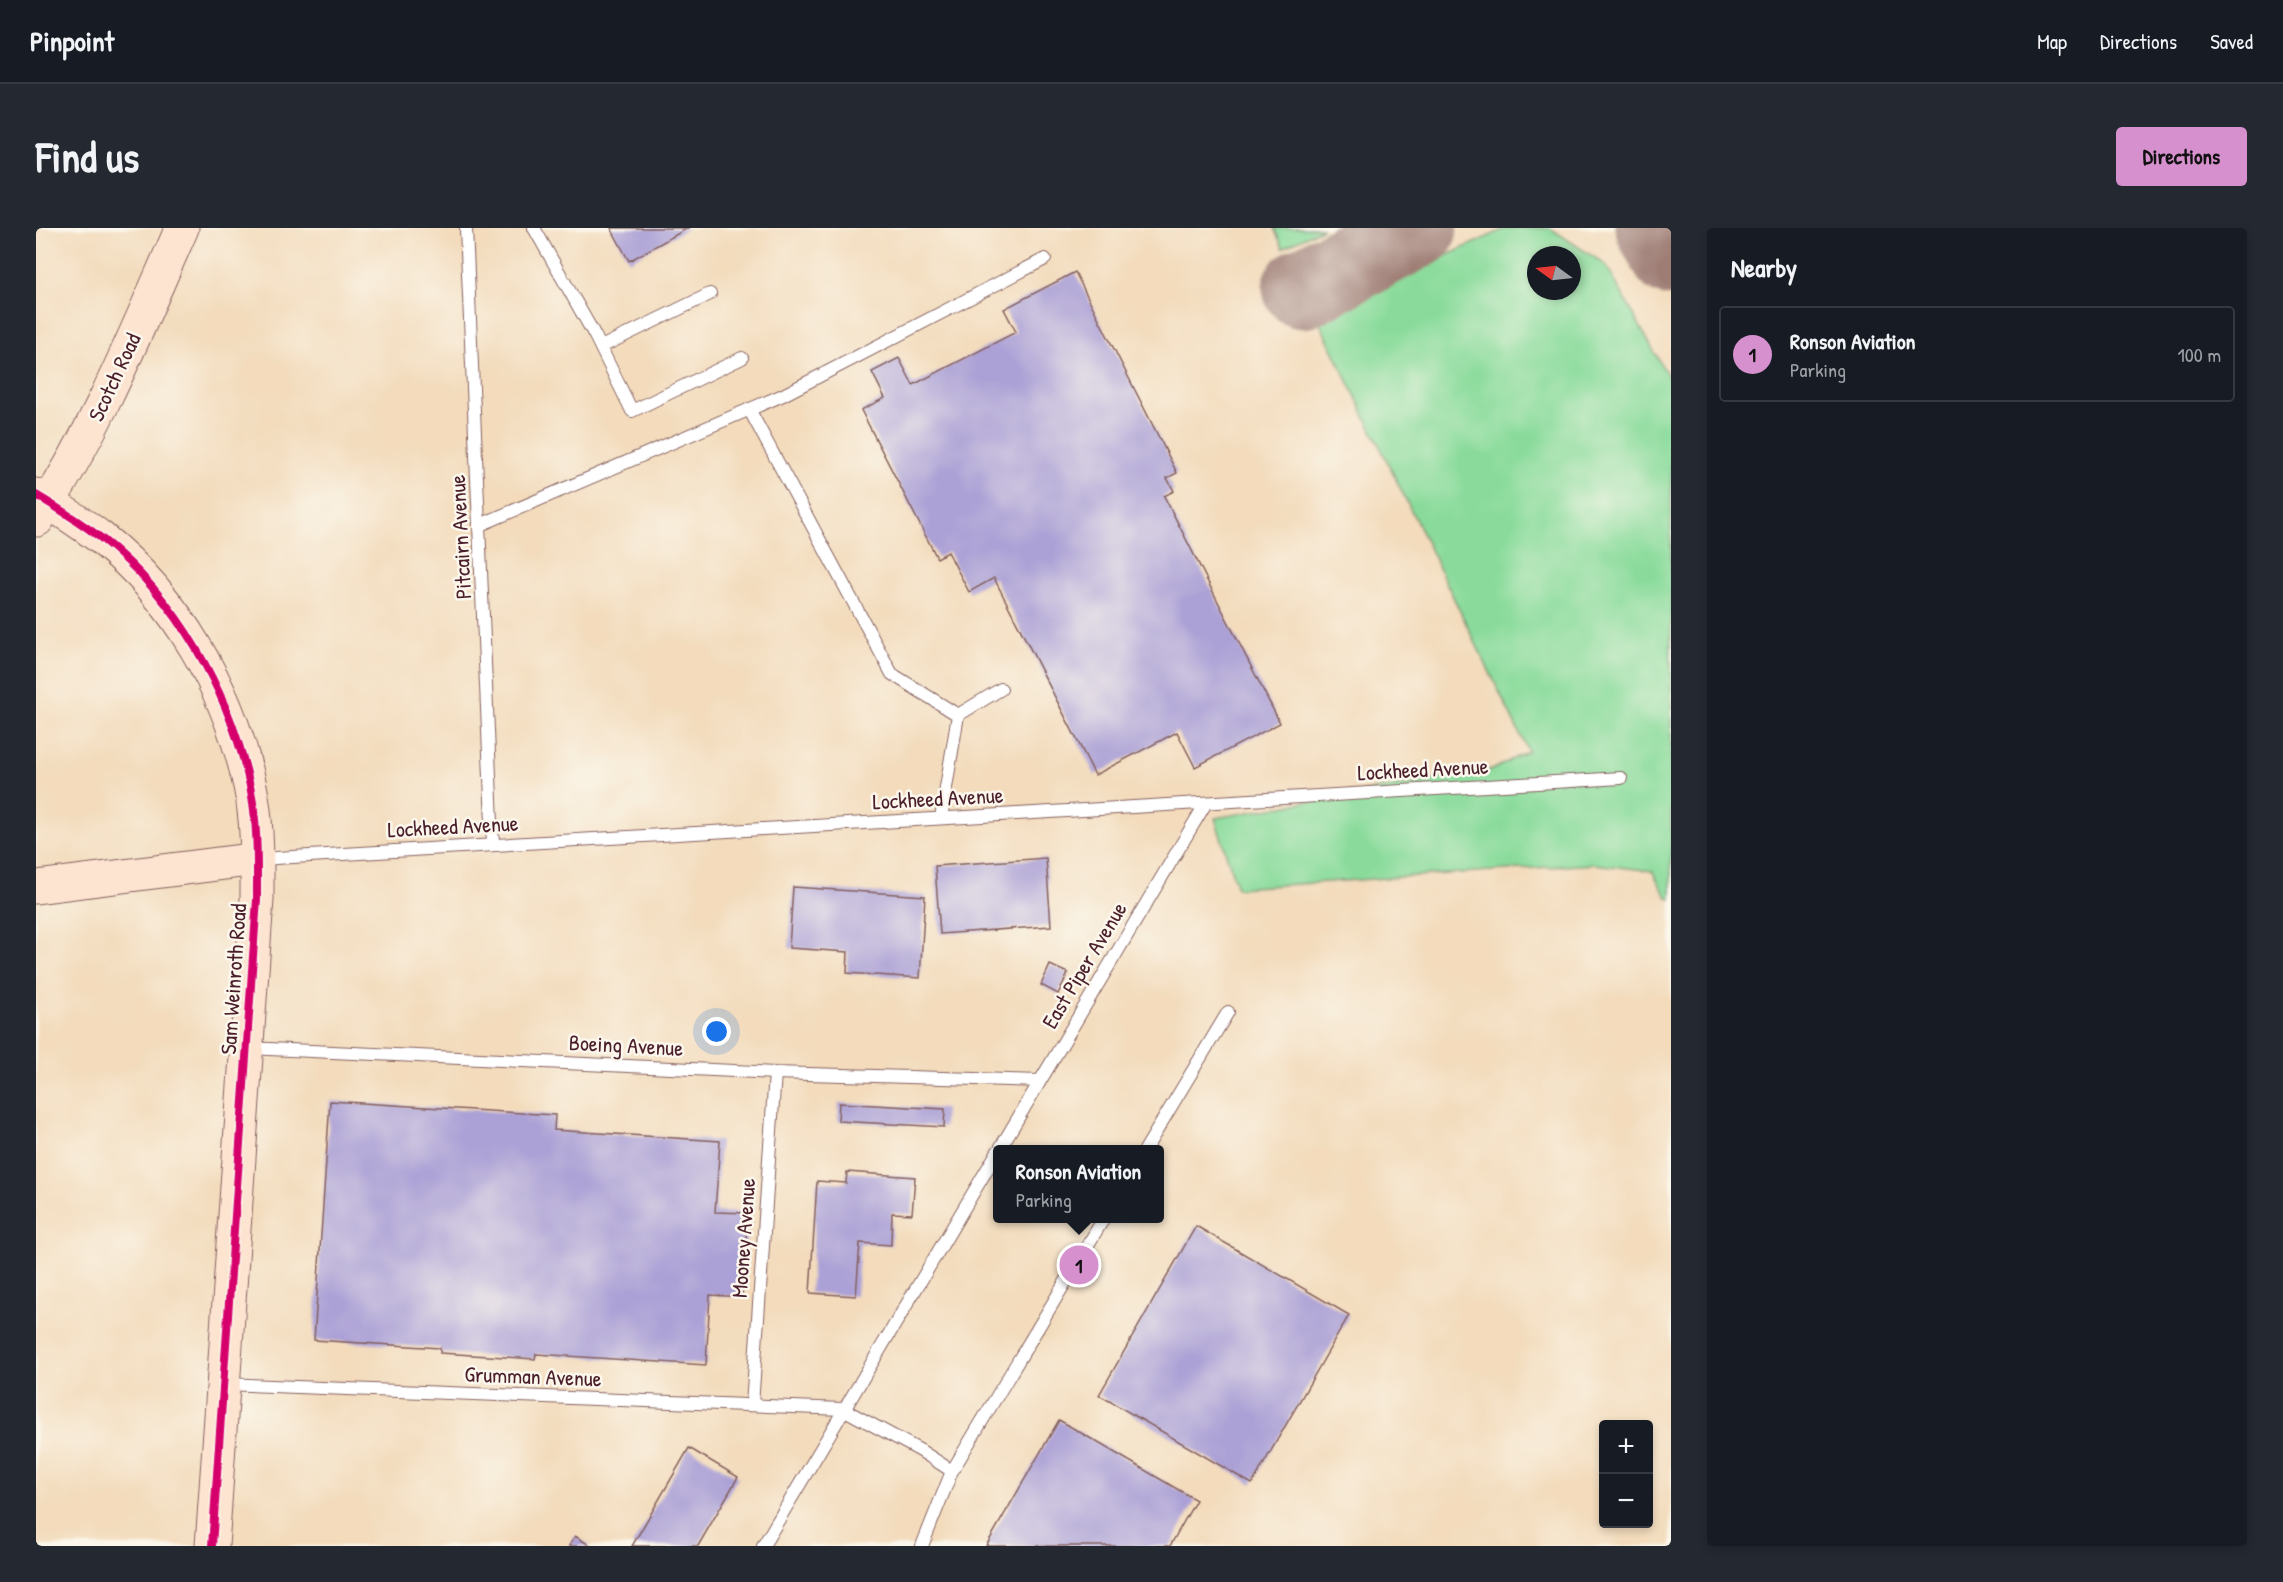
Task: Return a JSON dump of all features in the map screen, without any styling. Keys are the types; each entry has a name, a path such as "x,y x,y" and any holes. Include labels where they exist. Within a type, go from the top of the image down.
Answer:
{"street":[{"name":"Scotch Road","path":"40,506 84,440 118,371 182,228"},
{"name":"Sam Weinroth Road","path":"40,506 102,539 132,567 188,633 202,658 236,733 248,776 258,843 212,1546"},
{"path":"36,887 257,859"}],"lane":[{"name":"Pitcairn Avenue","path":"466,228 493,845"},
{"path":"534,228 601,347 632,411 742,358"},
{"path":"480,525 783,395 1045,259"},
{"path":"601,347 710,294"},
{"path":"749,410 892,674 958,715"},
{"path":"941,818 958,715 1001,689"},
{"name":"Lockheed Avenue","path":"257,859 1621,778"},
{"name":"East Piper Avenue","path":"1001,1145 1206,803"},
{"path":"1147,1145 1228,1012"},
{"name":"Boeing Avenue","path":"246,1048 775,1073 1040,1081"},
{"name":"Mooney Avenue","path":"752,1405 775,1073"},
{"name":"East Piper Avenue","path":"763,1546 993,1158"},
{"path":"922,1546 952,1471 1101,1223"},
{"name":"Grumman Avenue","path":"222,1384 843,1409"},
{"path":"843,1409 921,1451 952,1471"}],"green space":[{"path":"1274,228 1323,228 1283,248"},
{"path":"1507,228 1550,228 1577,246 1527,246 1527,300 1581,300 1581,248 1606,265 1671,382 1671,899 1667,897 1652,871 1594,864 1237,888 1215,818 1494,769 1528,751 1316,315"}],"building":[{"path":"611,228 688,228 629,261"},
{"path":"1075,272 1177,473 1167,478 1174,491 1164,496 1280,723 1195,767 1177,732 1095,775 994,578 969,592 948,552 937,558 861,410 885,398 872,372 899,358 913,385 1016,332 1004,309"},
{"path":"1046,858 1051,926 940,934 935,866"},
{"path":"793,887 925,896 920,978 847,973 848,952 789,948"},
{"path":"1050,965 1068,973 1058,994 1041,985"},
{"path":"330,1101 555,1115 554,1130 720,1141 715,1212 748,1213 742,1297 710,1295 706,1365 536,1354 535,1359 440,1353 440,1348 314,1340"},
{"path":"839,1103 945,1109 944,1127 838,1121"},
{"path":"847,1172 915,1177 912,1214 892,1213 891,1245 860,1243 856,1296 810,1293 817,1181 846,1183"},
{"path":"1196,1226 1349,1315 1252,1484 1099,1395"},
{"path":"1059,1420 1196,1500 1170,1546 986,1546"},
{"path":"689,1448 738,1477 698,1546 632,1546"},
{"path":"575,1536 591,1546 569,1546"}],"taxiway":[{"path":"1303,288 1417,228"},
{"path":"1656,228 1671,256"}],"cycle path":[{"path":"36,495 101,538 129,562 176,618 214,682 229,716 241,751 253,800 257,899 212,1546"}],"place":[{"name":"Ronson Aviation","path":"1079,1265"}]}
